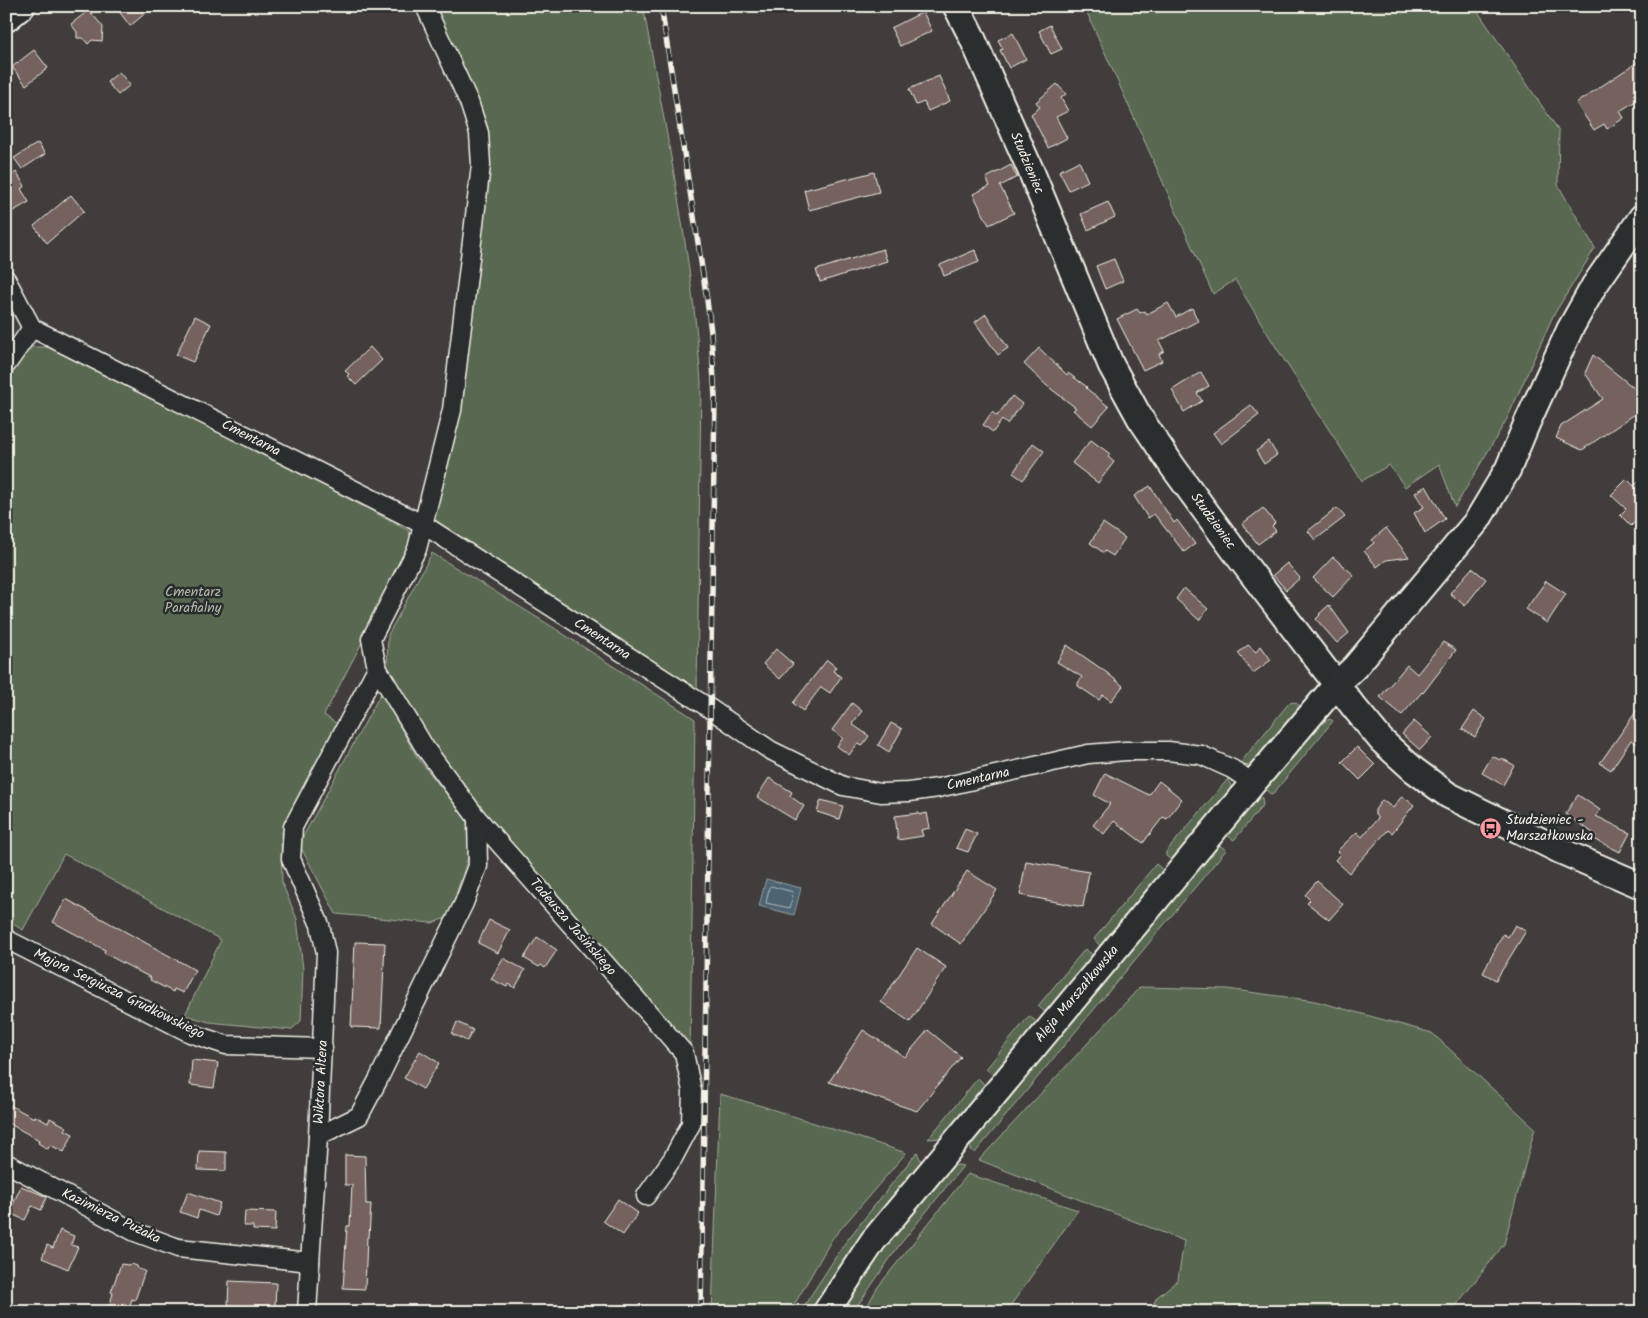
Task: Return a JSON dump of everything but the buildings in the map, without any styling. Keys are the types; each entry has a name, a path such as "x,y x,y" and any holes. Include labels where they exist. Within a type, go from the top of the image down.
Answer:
{"main road":[{"path":"6,19 22,6"},
{"name":"Studzieniec","path":"956,6 971,35 1031,171 1111,365 1140,418 1233,550 1352,706 1382,741 1414,770 1448,796 1561,851 1642,886"},
{"name":"Aleja Marszałkowska","path":"826,1312 873,1241 1252,782 1337,684 1350,672 1477,520 1508,469 1566,338 1594,286 1642,217"}],"street":[{"name":"Tadeusza Jasińskiego","path":"424,6 469,102 479,133 481,165 452,410 417,549 371,639 377,668 426,748 476,818 684,1053 692,1091 691,1124 673,1158 646,1196"},
{"path":"6,279 32,328 6,365"},
{"name":"Cmentarna","path":"32,328 424,525 709,708 770,750 843,786 881,793 909,792 938,788 1088,754 1126,751 1168,751 1201,755 1232,769 1252,782"},
{"name":"Wiktora Altera","path":"307,1312 318,1136 326,953 320,926 291,859 293,827 377,668"},
{"path":"318,1136 359,1116 378,1080 464,903 478,866 476,818"},
{"name":"Majora Sergiusza Grudkowskiego","path":"6,939 190,1033 226,1045 322,1048"},
{"name":"Kazimierza Pużaka","path":"6,1163 135,1232 178,1248 310,1262"}],"green space":[{"path":"437,6 643,6 685,240 701,382 697,694 434,519 463,392 485,125 441,21"},
{"path":"1084,6 1474,6 1559,131 1558,185 1595,248 1553,316 1507,419 1455,507 1439,464 1405,487 1389,465 1362,481 1235,280 1213,294"},
{"name":"Cmentarz Parafialny","path":"27,347 66,347 409,531 413,545 324,715 340,726 281,834 282,883 297,919 303,969 301,1021 291,1030 209,1022 185,1015 221,940 64,854 23,930 6,920 6,384"},
{"path":"432,553 551,626 695,719 690,1053 519,856 438,753 387,670 388,635"},
{"path":"381,693 417,757 467,820 470,851 449,917 432,923 336,914 299,844"},
{"path":"1295,702 1303,709 1254,764 1244,766 1241,764 1289,703"},
{"path":"1330,719 1333,721 1272,795 1263,788 1316,721 1320,724"},
{"path":"1228,779 1231,793 1175,862 1172,861 1166,856 1166,852"},
{"path":"1257,793 1262,798 1263,805 1234,840 1224,833"},
{"path":"1218,844 1226,850 975,1153 971,1150 970,1139"},
{"path":"1156,864 1164,871 1101,947 1094,939"},
{"path":"1085,949 1093,955 1093,961 1050,1013 1045,1012 1038,1006"},
{"path":"1140,987 1227,989 1315,1001 1432,1033 1535,1128 1504,1244 1451,1312 1149,1312 1157,1297 1178,1280 1184,1241 979,1160"},
{"path":"1029,1016 1038,1025 996,1077 986,1069"},
{"path":"978,1078 988,1088 943,1138 928,1139"},
{"path":"720,1094 906,1153 832,1239 790,1312 712,1312"},
{"path":"917,1152 922,1164 816,1312 800,1312 845,1243"},
{"path":"963,1166 898,1247 853,1312 837,1312 869,1263 947,1167"},
{"path":"968,1174 1078,1210 1006,1312 864,1312 877,1288"}],"water":[{"path":"766,879 801,888 794,915 759,906"}],"railway":[{"path":"661,6 707,300 715,397 701,1312"}],"place":[{"name":"Studzieniec - Marszałkowska","path":"1490,828"}]}
